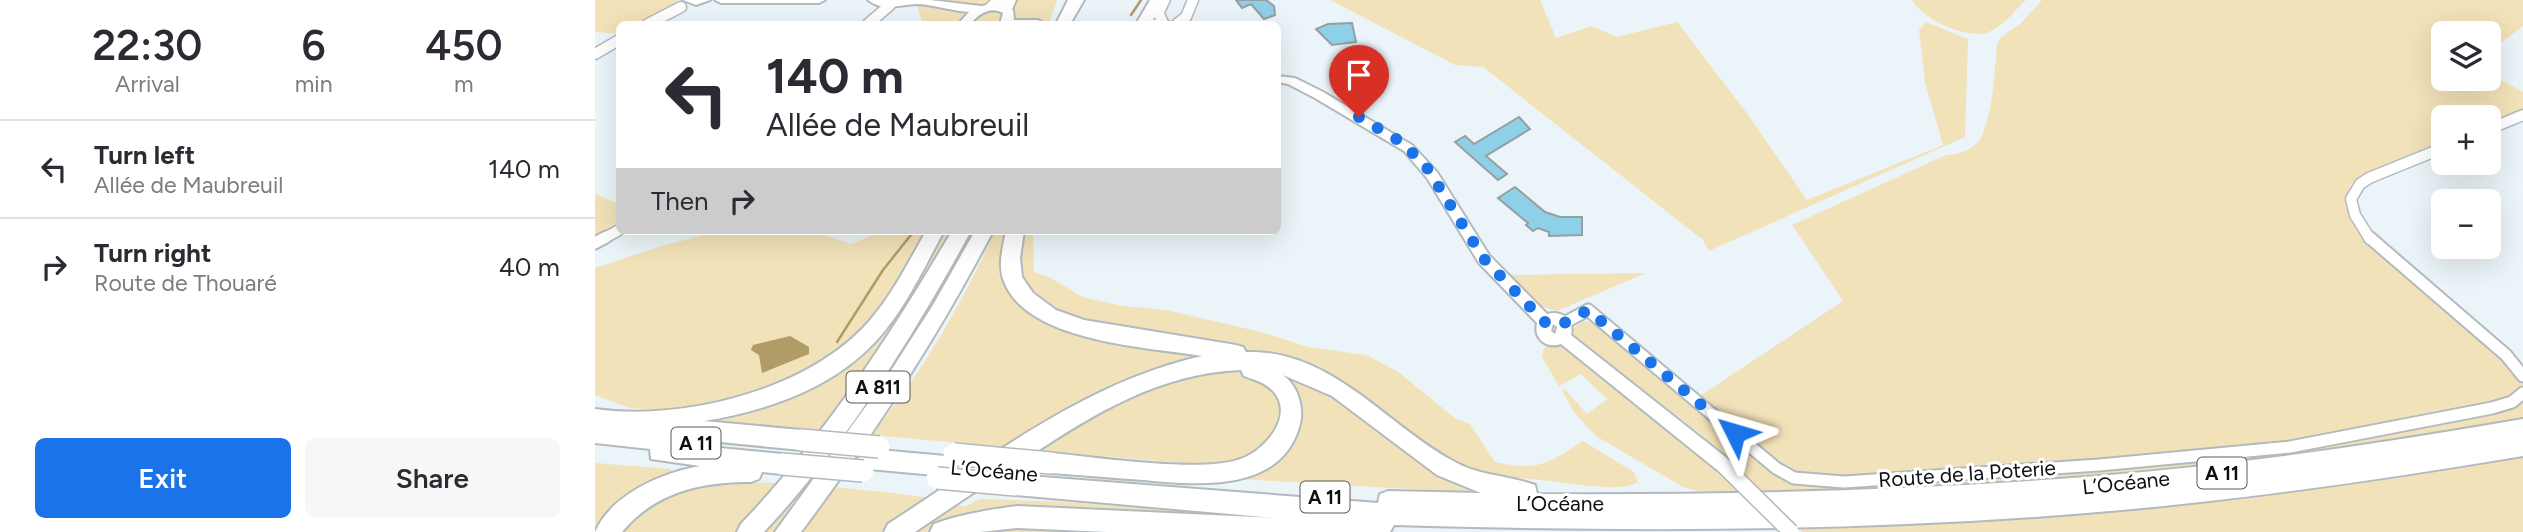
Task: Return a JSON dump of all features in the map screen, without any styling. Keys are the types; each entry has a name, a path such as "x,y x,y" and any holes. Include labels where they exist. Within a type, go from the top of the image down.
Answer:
{"highway":[{"path":"1145,21 1159,0"},
{"path":"1065,21 1080,2"},
{"path":"1070,21 1080,2"},
{"path":"617,422 694,416 740,407 823,374 869,335 890,309 933,235"},
{"path":"749,532 793,486 846,417 960,235"},
{"name":"A 811","path":"767,532 806,488 858,416 914,331 969,235"},
{"name":"A 811","path":"787,532 873,418 943,306 982,235"},
{"path":"1014,235 1010,258 1013,279 1026,298 1049,316 1083,328 1291,364 1333,381 1337,388"},
{"path":"896,532 1083,410 1121,389 1162,373 1218,362 1258,363 1304,373 1337,388 1429,461 1453,474 1498,489 1593,498 1608,504"},
{"path":"910,532 1089,414 1156,382 1193,372 1248,369 1276,380 1285,390 1290,403 1291,419 1282,441 1261,461 1234,471 1202,475 1047,469"},
{"path":"595,418 794,459"},
{"name":"L’Océane","path":"595,446 794,459 870,459 946,466 1047,469 1369,500 1608,504 1842,501 2053,490 2285,465 2523,428"},
{"name":"L’Océane","path":"595,434 794,459"},
{"name":"L’Océane","path":"946,466 1015,485 1283,508 1446,517 1763,521 1988,512 2118,501 2264,485 2523,446"},
{"path":"607,532 629,508 672,482 794,459"},
{"path":"942,532 981,521 1017,517 1268,529 1424,524 1446,517"}],"main road":[{"path":"693,2 713,0"},
{"path":"721,0 819,0"},
{"path":"1164,0 1158,13 1167,21"},
{"path":"885,3 916,1 948,7 1002,11 1027,21"},
{"path":"948,7 959,13 965,21"},
{"path":"967,21 971,15 1002,11"},
{"path":"1281,78 1319,95 1408,148 1432,175 1484,259 1545,322 1555,319 1563,330 1722,464 1791,532"}],"street":[{"path":"1177,21 1186,17 1193,0"},
{"path":"654,21 693,2"},
{"path":"870,21 885,3"},
{"path":"595,54 616,42"},
{"path":"2501,124 2523,115"},
{"path":"2431,153 2360,184 2351,199 2355,215 2370,239 2506,355 2523,376"},
{"path":"595,243 616,232"},
{"name":"Route de la Poterie","path":"1563,330 1588,310 1776,468 1794,478 1816,482 2045,469 2290,447 2492,408 2512,402 2523,393"}],"shaded area":[{"path":"595,0 678,0 667,11 651,19 616,21 616,34 595,32"},
{"path":"922,0 1057,0 1050,21 922,21 917,6"},
{"path":"1330,0 1540,0 1556,38 1592,26 1617,37 1677,22 1746,112 1807,200 1943,145 1925,82 1919,30 1926,22 1968,39 1965,137 1709,251 1703,240 1483,67 1455,65"},
{"path":"1912,0 2026,0 1999,26 1980,34 1958,30 1935,21"},
{"path":"2042,0 2523,0 2523,26 2501,43 2501,21 2431,21 2431,91 2501,91 2501,80 2523,92 2523,110 2501,120 2501,105 2431,105 2431,151 2351,184 2349,202 2352,217 2371,247 2511,364 2523,370 2523,532 1802,532 1764,493 1705,493 1683,487 1596,436 1576,415 1562,391 1565,389 1587,414 1607,399 1581,374 1559,386 1542,357 1544,348 1554,345 1563,347 1580,356 1685,440 1723,475 1745,476 1697,431 1584,346 1574,336 1574,328 1583,321 1598,324 1691,402 1843,301 1792,225 1946,155 1974,146 1982,135 1989,111 1997,45 2000,38 2020,24"},
{"path":"595,194 616,203 616,224 595,236"},
{"path":"704,235 823,235 851,244 873,235 951,235 829,432 699,422 667,411 629,408 595,395 595,268"},
{"path":"993,235 1033,235 1034,272 1051,278 1082,297 1123,306 1166,310 1261,332 1308,347 1366,355 1397,371 1456,419 1470,424 1495,462 1522,466 1542,464 1583,441 1634,472 1638,482 1611,487 1519,478 1493,483 1475,493 1239,479 1204,465 871,435 924,363 969,284"},
{"path":"1646,273 1557,311 1540,306 1509,275"},
{"path":"790,336 809,347 809,354 762,373 759,355 751,350 753,345"},
{"path":"595,463 670,469 686,487 749,483 811,485 909,495 964,507 980,499 1066,502 1313,521 1332,532 595,532"}],"building":[{"path":"1236,0 1266,0 1274,6 1275,15 1264,19 1251,4 1242,8"},
{"path":"1352,23 1356,42 1332,45 1316,29 1328,24"},
{"path":"1519,117 1530,129 1486,156 1507,174 1498,180 1455,142 1465,136 1474,144"},
{"path":"1515,187 1545,212 1560,217 1582,217 1582,235 1549,236 1549,232 1538,228 1533,231 1526,225 1528,223 1498,198"}],"waterway":[{"path":"1131,15 1141,0"},
{"path":"837,342 883,270 911,235"}],"route":[{"path":"1359,117 1398,140 1424,163 1484,259 1545,322 1555,319 1564,323 1588,310 1735,433"}]}
